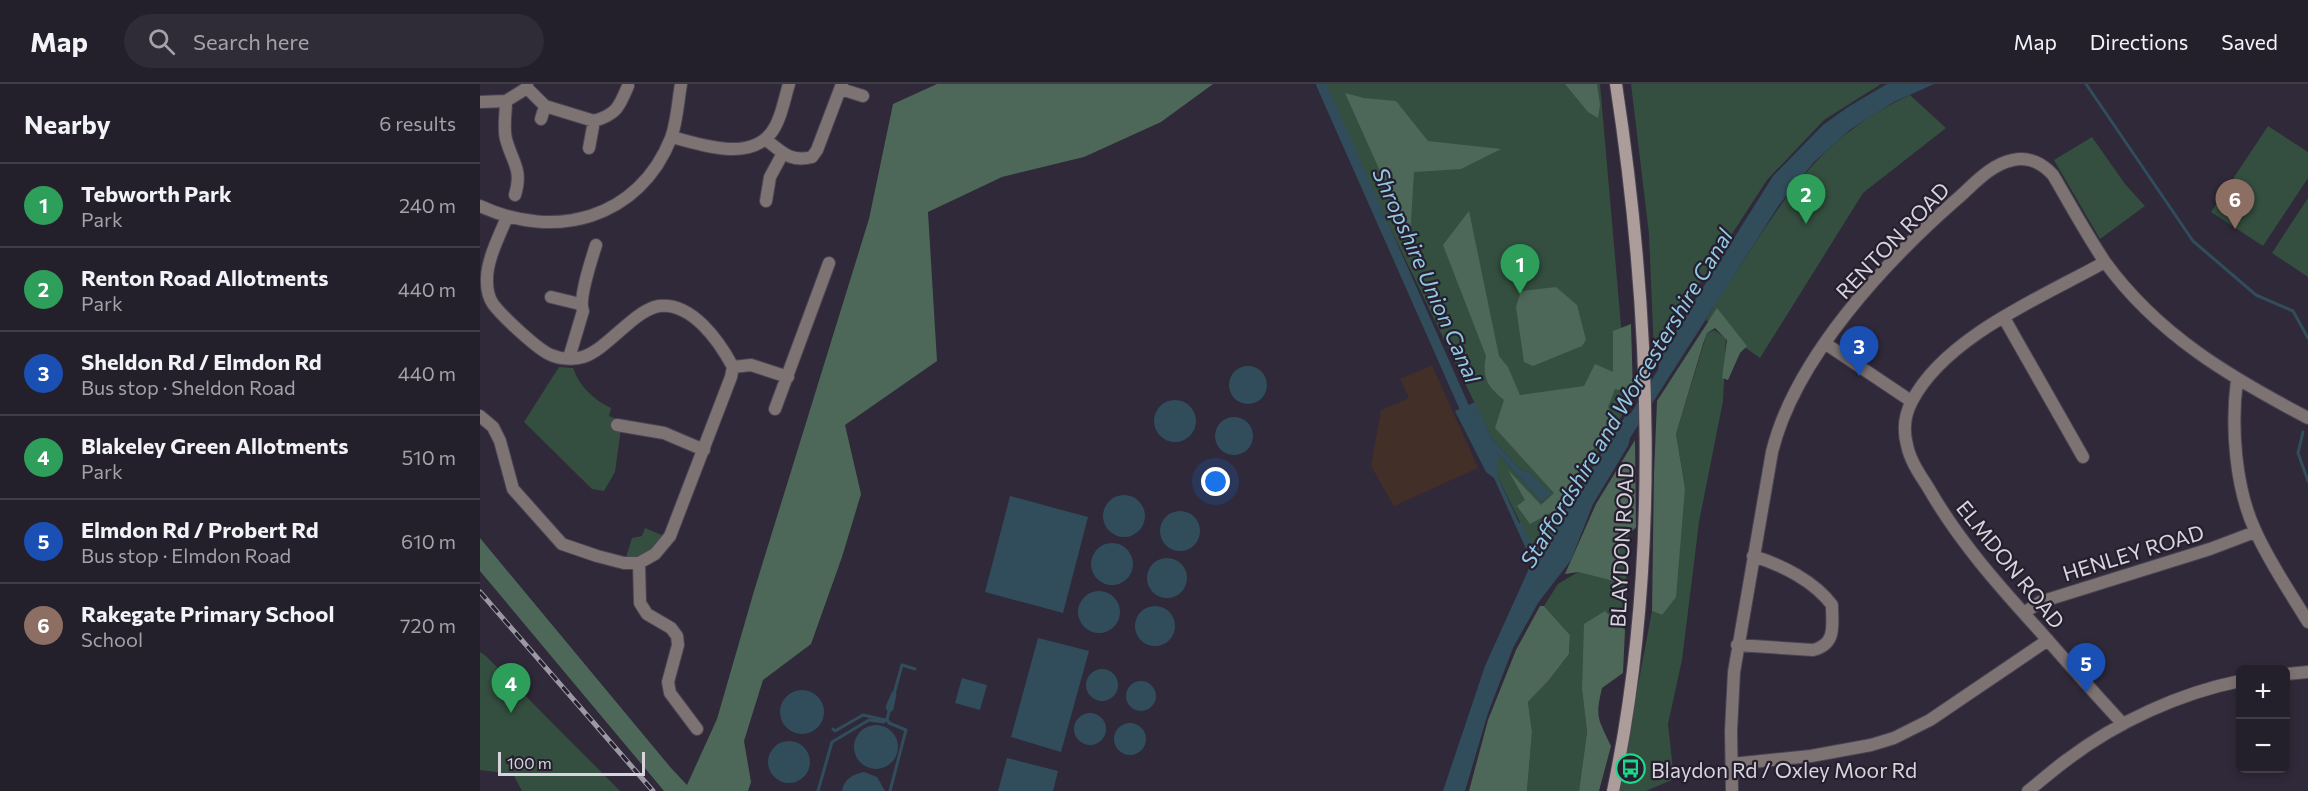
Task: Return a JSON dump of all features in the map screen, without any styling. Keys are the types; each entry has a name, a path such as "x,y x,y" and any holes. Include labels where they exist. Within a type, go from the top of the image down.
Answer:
{"street":[{"path":"480,206 526,222 559,223 589,217 625,198 647,180 672,137 681,84"},
{"path":"672,137 729,150 754,144 765,139 771,132 778,119 789,84"},
{"name":"BLAYDON ROAD","path":"1613,791 1633,677 1638,632 1645,455 1642,341 1631,192 1616,84"},
{"path":"480,102 506,101 527,86 545,106 594,121 613,114 629,86"},
{"path":"765,139 796,160 812,157 817,150 842,86 863,96"},
{"path":"506,101 506,139 519,162 519,179 515,195"},
{"path":"541,119 545,106"},
{"path":"590,148 594,121"},
{"path":"766,201 771,177 783,153"},
{"name":"RENTON ROAD","path":"1732,791 1732,703 1737,645 1778,428 1795,393 1826,344 1861,296 1892,261 1942,212 1985,175 2013,159 2045,166 2054,175 2105,262 2140,304 2193,350 2237,380 2308,418"},
{"path":"480,416 493,427 500,441 513,489 562,544 624,563 639,563 655,554 670,536 731,377 732,367 708,332 693,316 675,308 659,306 647,311 594,352 582,357 569,358 549,355 534,344 493,304 489,296 486,281 490,262 507,217"},
{"path":"569,358 583,311 580,304 589,273 588,267 596,245"},
{"name":"ELMDON ROAD","path":"2105,262 2004,318 1956,350 1928,377 1911,401 1905,423 1905,436 1915,465 1944,515 1964,543 2122,724"},
{"path":"775,409 829,263"},
{"path":"551,297 580,304"},
{"path":"2004,318 2083,457"},
{"path":"1826,344 1911,401"},
{"path":"732,367 751,364 788,377"},
{"path":"2237,380 2236,441 2241,490 2255,532 2308,622"},
{"path":"616,425 664,433 704,450"},
{"name":"HENLEY ROAD","path":"2024,613 2040,602 2210,549 2255,532"},
{"path":"1737,645 1813,650 1822,647 1831,636 1832,604 1824,594 1782,567 1753,556"},
{"path":"639,563 640,603 647,614 671,628 677,636 678,645 668,682 670,693 697,729"},
{"path":"1732,764 1820,754 1871,745 1894,738 1930,720 2048,640"},
{"path":"2290,674 2308,672"},
{"path":"2028,791 2067,759 2122,724 2193,694 2236,682"}],"shaded area":[{"path":"1432,365 1478,468 1394,506 1371,466 1381,410 1409,398 1400,379"}],"green space":[{"path":"937,84 1213,84 1161,122 1084,157 1002,177 928,212 937,361 845,425 861,494 842,557 811,644 763,680 744,741 751,782 748,791 664,791 480,571 480,538 687,785 717,719 754,591 869,219 893,104"},
{"path":"1325,84 1600,84 1628,406 1557,518 1550,536 1539,545 1535,546 1529,541 1497,475 1497,453 1542,502 1550,495 1529,472 1521,470 1492,439 1370,186"},
{"path":"1565,84 1597,84 1600,105 1598,118 1588,112"},
{"path":"1631,84 1881,84 1824,120 1767,180 1654,354 1649,234"},
{"path":"1345,93 1364,98 1396,101 1428,141 1501,149 1461,169 1414,172 1410,238"},
{"path":"1910,95 1946,128 1863,193 1760,358 1706,320 1786,198 1819,158 1859,124"},
{"path":"2268,126 2308,152 2308,178 2263,246 2211,212"},
{"path":"2092,137 2125,184 2145,206 2100,239 2054,160"},
{"path":"2308,198 2308,277 2272,253"},
{"path":"1469,211 1499,356 1508,367 1520,395 1584,386 1595,364 1613,372 1613,331 1631,324 1633,393 1615,389 1608,407 1613,417 1556,510 1530,524 1517,506 1525,500 1508,470 1541,505 1554,493 1495,428 1504,400 1493,390 1485,376 1486,356 1443,245"},
{"path":"1556,287 1577,305 1586,340 1582,346 1533,366 1524,362 1516,307 1521,291"},
{"path":"1717,308 1747,346 1740,353 1728,380 1722,378 1727,340 1715,328 1707,333 1703,344 1676,434 1685,488 1676,597 1662,615 1652,611 1657,401"},
{"path":"1714,330 1726,338 1723,401 1699,522 1682,660 1668,724 1674,779 1646,791 1618,791 1652,611 1662,615 1685,488 1676,434 1707,333"},
{"path":"559,367 573,368 579,381 588,392 611,408 609,416 622,421 615,472 604,491 592,489 524,422"},
{"path":"1635,440 1636,527 1620,545 1617,582 1578,572 1565,574 1596,504"},
{"path":"645,528 664,536 648,552 626,557 632,538 642,536"},
{"path":"1627,539 1625,630 1605,611 1582,689 1587,732 1579,791 1527,791 1532,732 1528,702 1569,654 1570,635 1544,606 1558,584 1578,572 1617,582 1620,545"},
{"path":"1540,606 1544,606 1570,635 1569,654 1528,702 1532,732 1527,791 1469,791 1488,720 1516,650"},
{"path":"1605,611 1625,630 1623,673 1602,688 1598,712 1611,746 1599,791 1579,791 1587,732 1582,689 1584,624"},
{"path":"480,652 620,791 522,791 513,774 480,770"}],"water":[{"path":"1887,84 1934,84 1894,102 1851,129 1814,162 1779,205 1630,438 1628,446 1593,504 1571,560 1538,603 1513,648 1488,713 1465,791 1443,791 1485,666 1532,562 1494,478 1486,472 1455,411 1475,402 1492,439 1521,470 1529,472 1551,494 1542,502 1497,453 1497,475 1519,523 1522,523 1532,544 1539,546 1544,543 1626,415 1631,413 1658,370 1660,359 1689,310 1773,176 1823,125"},
{"path":"1248,366 1261,372 1267,385 1261,398 1248,404 1235,398 1229,385 1235,372"},
{"path":"1175,400 1190,406 1196,421 1190,436 1175,442 1160,436 1154,421 1160,406"},
{"path":"1234,417 1248,422 1253,436 1248,450 1234,455 1220,450 1215,436 1220,422"},
{"path":"1124,495 1139,501 1145,516 1139,531 1124,537 1109,531 1103,516 1109,501"},
{"path":"1010,496 1088,517 1063,613 985,592"},
{"path":"1180,511 1188,512 1194,517 1199,523 1199,539 1194,545 1188,550 1180,551 1172,550 1166,545 1161,539 1160,531 1161,523 1166,517 1172,512"},
{"path":"1112,543 1127,549 1133,564 1127,579 1112,585 1097,579 1091,564 1097,549"},
{"path":"1167,558 1175,559 1181,564 1186,570 1186,586 1181,592 1175,597 1167,598 1159,597 1153,592 1148,586 1147,578 1148,570 1153,564 1159,559"},
{"path":"1099,591 1114,597 1120,612 1114,627 1099,633 1084,627 1078,612 1084,597"},
{"path":"1155,606 1163,607 1169,612 1174,618 1174,634 1169,640 1163,645 1155,646 1147,645 1141,640 1136,634 1135,626 1136,618 1141,612 1147,607"},
{"path":"1038,638 1089,651 1061,752 1011,737"},
{"path":"1102,669 1113,674 1118,685 1113,696 1102,701 1091,696 1086,685 1091,674"},
{"path":"962,678 987,685 980,710 955,703"},
{"path":"1141,681 1152,685 1156,696 1152,707 1141,711 1130,707 1126,696 1130,685"},
{"path":"802,690 817,697 824,712 817,727 802,734 787,727 780,712 787,697"},
{"path":"1090,713 1102,717 1106,729 1102,741 1090,745 1078,741 1074,729 1078,717"},
{"path":"1130,723 1141,728 1146,739 1141,750 1130,755 1119,750 1114,739 1119,728"},
{"path":"876,725 891,732 898,747 891,762 876,769 861,762 854,747 861,732"},
{"path":"789,741 797,742 804,747 809,754 809,770 804,777 797,782 789,783 781,782 774,777 769,770 768,762 769,754 774,747 781,742"},
{"path":"1007,758 1058,771 1053,791 998,791"},
{"path":"864,772 877,777 885,791 842,791 850,778"}],"waterway":[{"name":"Shropshire Union Canal","path":"1321,84 1469,418"},
{"path":"2086,84 2193,241 2256,295 2293,311 2308,338"},
{"path":"2303,432 2298,453 2308,481"},
{"path":"890,791 906,730 889,723 887,719 902,665 915,669"},
{"path":"889,711 887,707 893,693"},
{"path":"889,712 892,709 895,694"},
{"path":"833,729 835,731 863,715 885,720"},
{"path":"818,791 832,742 869,720 884,722 887,719"}],"railway":[{"path":"480,592 653,791"}],"place":[{"name":"Renton Road Allotments","path":"1806,224"},
{"name":"Rakegate Primary School","path":"2235,229"},
{"name":"Tebworth Park","path":"1520,294"},
{"name":"Sheldon Rd / Elmdon Rd","path":"1859,376"},
{"name":"Elmdon Rd / Probert Rd","path":"2086,693"},
{"name":"Blakeley Green Allotments","path":"511,713"},
{"name":"Blaydon Rd / Oxley Moor Rd","path":"1630,769"}],"water label":[{"name":"Staffordshire and Worcestershire Canal","path":"1626,398"}]}
